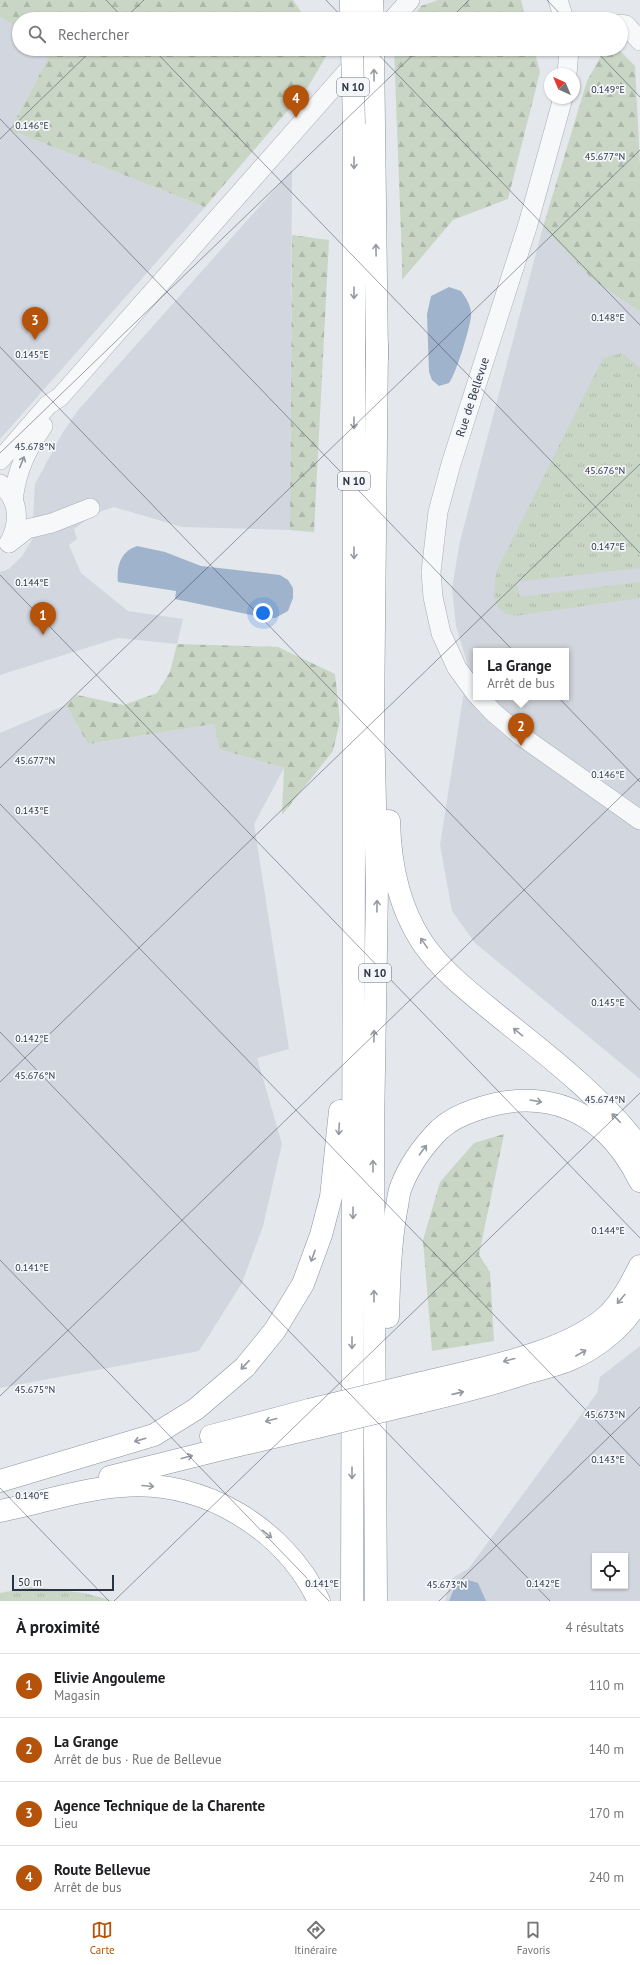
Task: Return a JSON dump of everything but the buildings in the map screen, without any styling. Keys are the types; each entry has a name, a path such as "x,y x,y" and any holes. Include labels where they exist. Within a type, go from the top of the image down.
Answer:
{"highway":[{"name":"N 10","path":"352,56 354,124 354,838 352,1601"},
{"name":"N 10","path":"373,56 376,345 373,719 377,889 373,1129 376,1601"},
{"path":"376,345 389,835 394,870 403,903 422,942 452,977 599,1100 624,1126 640,1148"},
{"path":"0,1481 154,1435 196,1409 244,1367 275,1330 303,1284 321,1235 331,1197 338,1137 354,838"},
{"path":"376,1578 392,1236 401,1188 410,1169 441,1128 463,1114 495,1103 527,1099 553,1104 581,1115 605,1131 626,1155 640,1181"},
{"path":"0,1488 168,1448 313,1419 420,1392 549,1349 587,1330 608,1314 627,1292 640,1266"},
{"path":"420,1392 477,1389 570,1360 594,1346 615,1331 632,1312 640,1300"},
{"path":"0,1505 222,1448 313,1419"},
{"path":"0,1511 100,1488 122,1486 164,1487 183,1491 207,1498 230,1509 249,1520 269,1536 299,1566 312,1586 319,1601"}],"street":[{"path":"399,12 410,0"},
{"path":"558,0 562,12"},
{"path":"628,27 640,41"},
{"path":"0,460 48,405 60,397 360,56"},
{"path":"567,68 568,56"},
{"name":"Rue de Bellevue","path":"473,690 457,668 441,633 433,597 431,572 438,512 450,464 528,224 561,104"},
{"path":"5,548 15,532 17,520 15,503 16,478 25,453 55,408 60,397"},
{"path":"0,484 15,503 52,523"},
{"path":"5,548 27,529 52,523 90,508"},
{"path":"481,700 520,735 640,820"}],"shaded area":[{"path":"0,17 12,24 12,56 49,56 10,130 205,207 0,439"},
{"path":"292,170 290,530 182,527 114,507 96,513 74,529 77,539 69,545 81,573 128,611 183,619 177,644 118,638 0,675 0,572 9,569 22,556 32,540 35,484 63,432 79,409"},
{"path":"543,227 592,279 640,312 640,1079 475,943 452,911 440,845 468,666 456,626 452,588 460,541"},
{"path":"66,705 88,744 214,724 219,749 284,768 254,824 289,1049 257,1058 282,1144 263,1226 242,1283 199,1351 0,1388 0,733"},
{"path":"640,1346 640,1601 445,1601 451,1579 469,1568 597,1393 600,1377"}],"green space":[{"path":"0,0 293,0 301,12 12,12 12,24 0,17"},
{"path":"438,0 521,0 524,12 417,12 421,6"},
{"path":"49,56 326,56 308,87 205,207 10,130"},
{"path":"394,56 536,56 540,72 508,199 453,220 402,280"},
{"path":"601,56 625,56 635,66 640,165 640,312 592,279 543,227 587,81"},
{"path":"292,235 329,240 314,532 290,530"},
{"path":"622,353 640,368 640,568 516,582 520,597 640,582 640,598 514,616 506,614 498,607 496,602 494,592 497,570 603,358"},
{"path":"177,644 278,647 335,674 340,721 333,751 282,815 284,768 219,749 214,724 88,744 66,705 77,695 124,705 157,693 170,672"},
{"path":"504,1134 479,1255 490,1272 494,1341 432,1351 423,1240 440,1182 474,1143"},
{"path":"31,1587 84,1593 114,1601 0,1601 0,1593"}],"water":[{"path":"449,287 461,291 470,306 471,316 462,351 452,378 449,383 439,386 432,380 429,372 427,314 431,296"},
{"path":"137,546 165,552 201,566 280,575 288,580 293,588 293,598 288,611 275,618 266,618 175,599 176,591 118,582 118,570 123,555 127,551"},
{"path":"468,1580 478,1583 486,1601 449,1601 455,1586"}],"place":[{"name":"Route Bellevue","path":"296,118"},
{"name":"Agence Technique de la Charente","path":"35,340"},
{"name":"Elivie Angouleme","path":"43,635"},
{"name":"La Grange","path":"521,746"}]}
